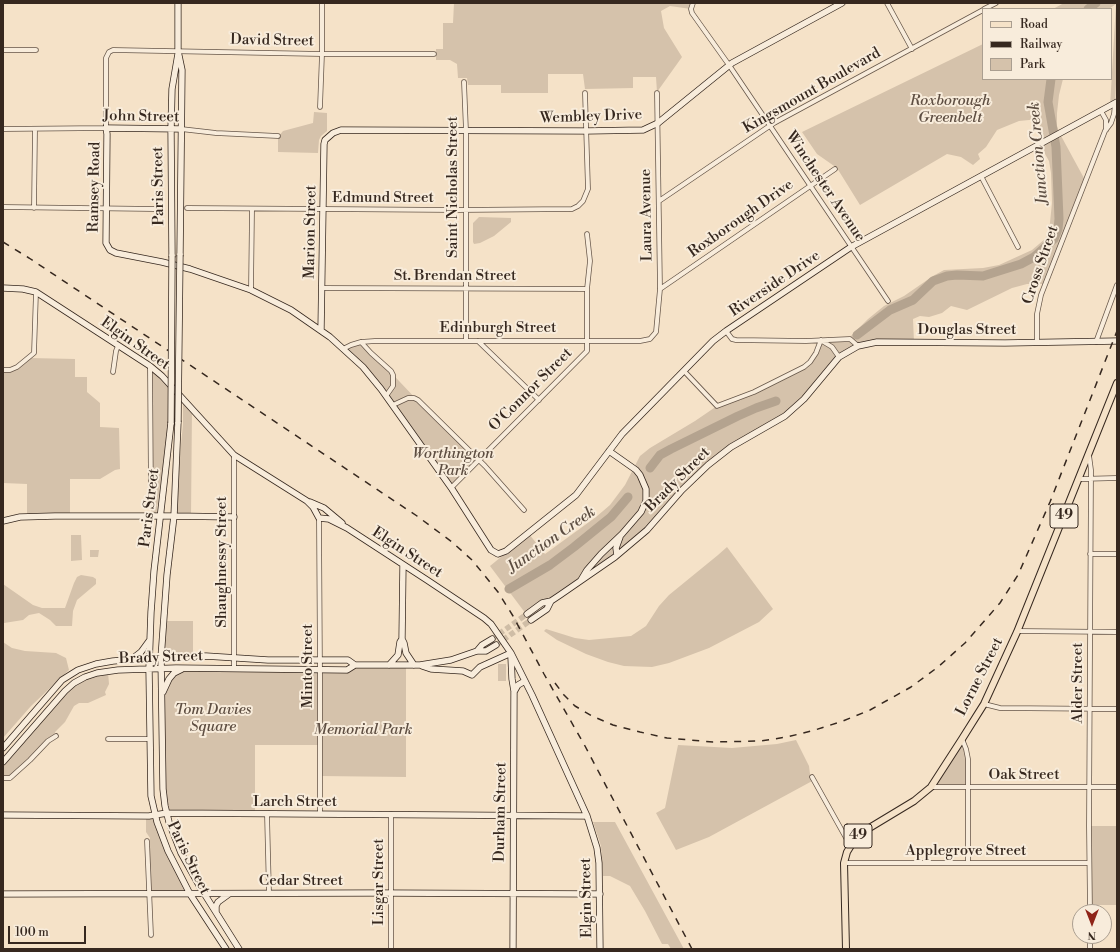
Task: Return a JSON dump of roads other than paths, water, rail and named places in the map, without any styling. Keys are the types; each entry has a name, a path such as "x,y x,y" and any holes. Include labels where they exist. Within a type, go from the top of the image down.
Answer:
{"main road":[{"name":"Paris Street","path":"178,3 178,52 182,70 178,422 174,516 167,575 162,658 163,789 166,813 181,853 204,894 239,949"},
{"name":"Wembley Drive","path":"329,135 341,130 586,131 638,130 647,128 658,123 729,65 842,3"},
{"name":"Paris Street","path":"178,52 174,67 170,129 172,256 171,423 154,578 150,639 151,796 157,822 168,851 190,894 226,949"},
{"name":"Riverside Drive","path":"451,488 491,550 496,554 501,554 576,495 622,434 713,341 726,331 852,247 1116,103"},
{"name":"John Street","path":"106,128 181,129"},
{"name":"Ramsey Road","path":"106,128 106,243 110,250 116,253 190,269 251,290"},
{"name":"Marion Street","path":"321,330 324,144 329,135"},
{"path":"3,288 23,289 36,292"},
{"path":"251,290 286,307 321,330 363,367 393,405 451,488"},
{"name":"Elgin Street","path":"36,292 150,366 162,376 234,455 307,502 313,507 319,518 329,519 347,528 488,620 511,653 587,816 597,848 599,863 600,949"},
{"name":"Douglas Street","path":"858,346 877,342 1117,341"},
{"name":"Brady Street","path":"527,614 542,603 551,600 580,582 617,555 647,530 699,473 722,453 776,422 797,406 840,357 858,346"},
{"name":"Lorne Street","path":"846,949 844,863 850,845 861,833 914,801 931,786 984,704 1018,631 1089,455 1114,400 1117,383"},
{"path":"580,582 587,570 641,512 646,502 646,488 643,480 636,470 609,451"},
{"path":"307,502 324,508 347,528"},
{"path":"3,521 33,516 234,517"},
{"path":"617,555 616,548 622,534"},
{"path":"389,665 398,655 400,642 402,639 403,564"},
{"name":"Brady Street","path":"531,620 546,609 551,600"},
{"path":"132,659 141,652 150,639"},
{"path":"402,639 406,653 417,665 431,669 463,671 472,675 480,667 511,653"},
{"name":"Brady Street","path":"477,651 482,645 492,639"},
{"name":"Brady Street","path":"3,762 65,691 74,683 86,677 97,674 118,670 183,668 347,670 355,665 417,665 451,660 477,651 486,651 496,645"},
{"name":"Durham Street","path":"511,653 514,690 512,894 513,949"},
{"name":"Brady Street","path":"3,748 62,680 78,670 96,664 132,659 206,656 268,660 348,660 355,665"},
{"path":"163,694 174,673 183,668"},
{"path":"514,690 518,685 525,681"},
{"name":"Larch Street","path":"3,815 128,816 166,813 587,816"},
{"name":"Cedar Street","path":"3,894 600,894"},
{"path":"216,912 218,902 230,894"}],"street":[{"path":"320,107 322,3"},
{"path":"887,3 912,49"},
{"name":"Kingsmount Boulevard","path":"986,8 996,3"},
{"name":"Winchester Avenue","path":"692,5 692,13 729,65 888,301"},
{"name":"Kingsmount Boulevard","path":"659,201 769,126 982,10"},
{"path":"3,50 36,50"},
{"name":"David Street","path":"109,52 113,50 322,54 434,54"},
{"name":"Ramsey Road","path":"106,128 106,58 109,52"},
{"name":"Saint Nicholas Street","path":"464,82 466,131 466,340"},
{"path":"585,93 586,131"},
{"name":"Laura Avenue","path":"654,336 657,326 660,289 657,93"},
{"name":"Cross Street","path":"1037,342 1037,314 1040,295 1105,131 1111,123 1116,103"},
{"path":"1101,111 1106,120 1105,131"},
{"name":"John Street","path":"3,129 106,128"},
{"path":"34,208 35,129"},
{"name":"John Street","path":"181,129 216,133 278,136"},
{"name":"Edmund Street","path":"187,208 323,210 567,210 578,206 586,197 588,189 586,131"},
{"name":"Roxborough Drive","path":"660,289 835,169"},
{"path":"981,176 1018,247"},
{"path":"3,207 155,209"},
{"path":"251,290 252,209"},
{"name":"O'Connor Street","path":"451,488 585,354 587,348 587,289 590,261 587,234"},
{"path":"1096,342 1117,285"},
{"name":"St. Brendan Street","path":"322,288 587,289"},
{"path":"3,370 10,370 17,367 34,353 36,292"},
{"path":"726,331 732,339 736,340 850,339 858,346"},
{"name":"Edinburgh Street","path":"343,349 361,342 375,341 640,341 650,339 654,336"},
{"path":"477,340 539,400"},
{"path":"821,340 832,347 840,357"},
{"path":"684,371 717,406 754,392 804,367 810,362 816,353 821,340"},
{"path":"361,342 393,375 393,386 386,396"},
{"path":"114,372 116,351 118,346"},
{"path":"150,366 151,500"},
{"path":"393,405 408,398 414,398 479,460 524,510"},
{"name":"Shaughnessy Street","path":"234,455 234,669"},
{"name":"Alder Street","path":"1089,455 1090,904"},
{"path":"1080,479 1117,478"},
{"name":"Minto Street","path":"319,518 320,814"},
{"path":"1090,554 1117,554"},
{"path":"1018,631 1117,632"},
{"path":"984,704 1000,708 1117,709"},
{"path":"3,778 10,778 48,741 56,736"},
{"path":"108,739 150,739"},
{"path":"962,739 967,753 968,863"},
{"path":"812,777 850,845"},
{"name":"Oak Street","path":"931,786 1117,787"},
{"path":"267,814 268,893"},
{"name":"Lisgar Street","path":"391,814 391,949"},
{"path":"148,841 151,935"},
{"name":"Applegrove Street","path":"844,863 1089,863"}],"waterway":[{"name":"Junction Creek","path":"1089,8 1096,3"},
{"name":"Junction Creek","path":"857,335 890,310 913,300 933,281 947,276 983,276 1021,264 1034,257 1054,239 1058,229 1059,219 1056,147 1048,102 1051,80"},
{"name":"Junction Creek","path":"650,468 660,455 671,449 738,416 776,401"},
{"name":"Junction Creek","path":"509,589 550,565 574,547 611,517 628,497"}],"tunnel":[{"path":"492,639 527,614"},
{"path":"496,645 531,620"}],"railway":[{"path":"3,242 417,516 452,542 472,560 498,592 513,616 585,746 692,949"},
{"path":"555,683 575,706 592,716 613,725 667,738 713,742 760,741 787,737 815,730 870,710 911,687 938,667 965,643 1000,603 1018,575 1050,502 1117,331"}],"park label":[{"name":"Roxborough Greenbelt","path":"950,110"},
{"name":"Worthington Park","path":"453,462"},
{"name":"Tom Davies Square","path":"213,718"},
{"name":"Memorial Park","path":"363,730"}]}
